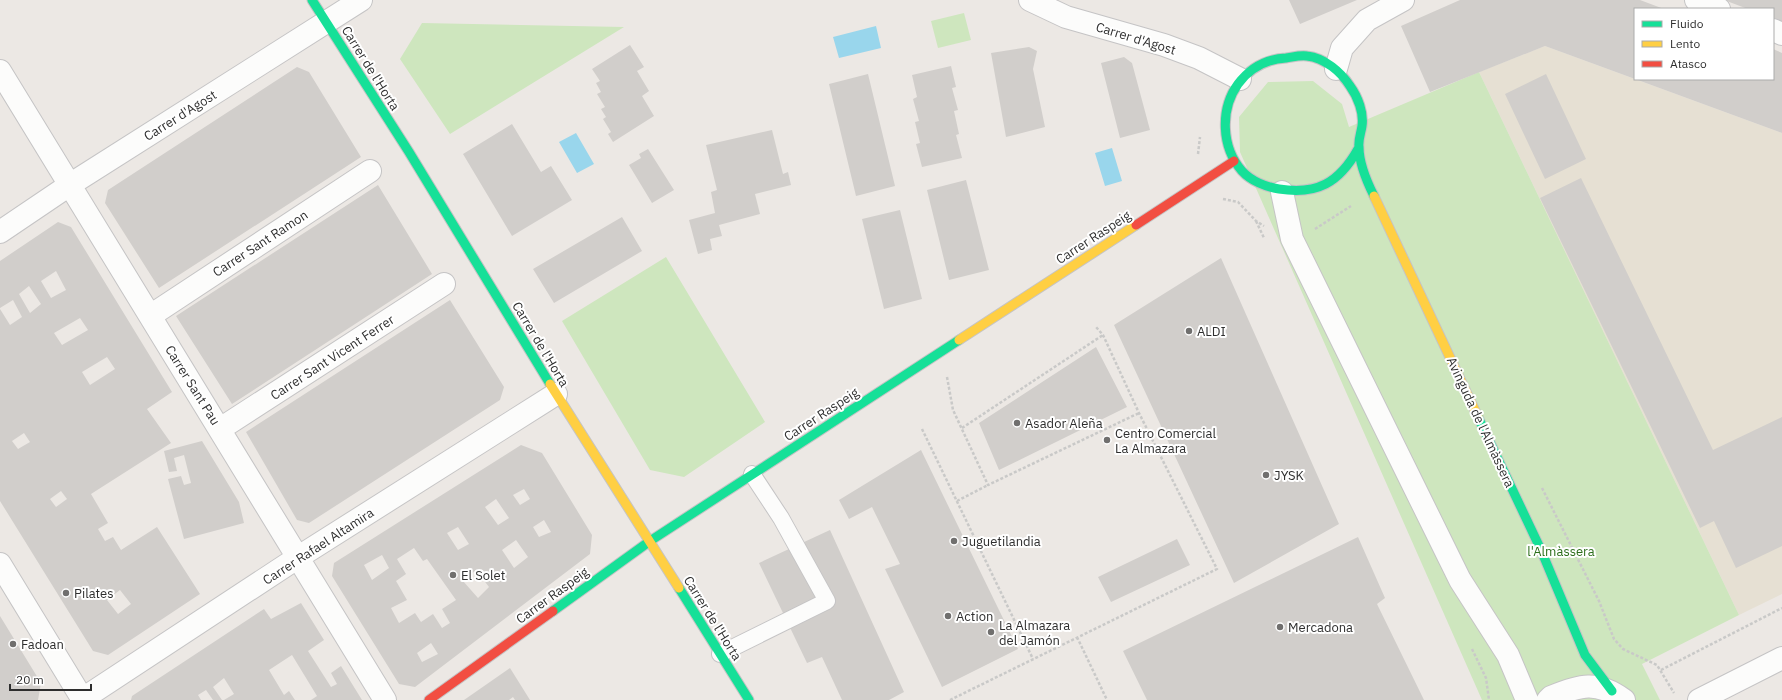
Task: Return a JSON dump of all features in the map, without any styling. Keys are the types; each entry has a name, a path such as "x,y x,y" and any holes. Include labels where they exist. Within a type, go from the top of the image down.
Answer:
{"street":[{"name":"Carrer de l'Horta","path":"312,0 409,152 556,394 650,540 749,700"},
{"name":"Carrer d'Agost","path":"0,232 71,184 361,0"},
{"name":"Carrer d'Agost","path":"1030,0 1066,17 1164,45 1199,58 1240,79"},
{"path":"1336,69 1342,48 1367,20 1403,0"},
{"path":"1696,0 1716,8"},
{"path":"1290,54 1313,57 1336,69 1355,92 1363,118 1358,149 1351,162 1340,176 1311,191 1282,192 1270,189 1248,177 1234,161 1225,138 1224,115 1228,100 1240,79 1253,68 1265,61 1290,54"},
{"name":"Carrer Sant Pau","path":"0,71 71,184 297,558 385,700"},
{"name":"Avinguda de l'Almàssera","path":"1358,149 1371,190 1541,550 1585,655 1618,696"},
{"name":"Carrer Raspeig","path":"429,700 650,540 1234,161"},
{"name":"Carrer Sant Ramon","path":"150,316 370,171"},
{"path":"1282,192 1292,239 1460,580 1508,655 1527,700"},
{"name":"Carrer Sant Vicent Ferrer","path":"220,429 444,284"},
{"name":"Carrer Rafael Altamira","path":"82,700 297,558 556,394"},
{"path":"0,564 82,700"},
{"path":"1699,700 1782,658"},
{"path":"1548,700 1551,697 1576,686 1592,686 1618,696"}],"lane":[{"path":"720,654 827,601 781,518 752,474"}],"path":[{"path":"950,700 1217,569 1139,413 1103,335 1096,326"},
{"path":"961,428 1103,335"},
{"path":"949,346 947,382 953,410 988,485"},
{"path":"957,501 1139,413"},
{"path":"922,429 1033,659"},
{"path":"1540,485 1599,601 1614,639 1623,649 1657,665 1675,694"},
{"path":"1660,670 1782,608"},
{"path":"1077,637 1108,700"}],"shaded area":[{"path":"1545,46 1634,79 1634,80 1638,80 1782,133 1782,594 1739,615 1479,72"}],"green space":[{"path":"964,13 971,40 938,48 931,21"},
{"path":"422,23 624,27 450,134 400,59"},
{"name":"l'Almàssera","path":"1479,72 1739,615 1642,664 1660,700 1482,700 1240,152 1239,117 1268,82 1313,81 1342,104 1349,127"},
{"path":"666,257 765,422 684,477 650,470 562,321"}],"water":[{"path":"876,26 881,48 839,58 833,37"},
{"path":"576,133 594,164 577,173 559,142"},
{"path":"1112,148 1122,181 1105,186 1095,153"}],"building":[{"path":"1289,0 1357,0 1300,24"},
{"path":"1460,0 1640,0 1661,8 1634,8 1634,79 1545,46 1430,92 1401,26"},
{"path":"1724,0 1782,0 1782,22 1774,18 1774,8 1745,8"},
{"path":"630,45 644,67 637,71 649,91 642,96 654,116 613,142 608,134 611,132 603,119 606,117 601,109 605,107 597,94 601,92 596,83 600,81 592,69"},
{"path":"1029,47 1037,51 1033,69 1045,127 1006,137 991,53"},
{"path":"1774,49 1782,53 1782,133 1638,80 1774,80"},
{"path":"1124,57 1132,63 1150,130 1120,138 1101,63"},
{"path":"951,66 956,87 952,88 958,110 954,111 959,134 956,135 962,158 922,167 916,144 920,143 915,122 919,121 913,99 917,97 912,75"},
{"path":"297,67 309,72 361,157 159,288 105,203 108,190"},
{"path":"868,74 895,186 856,196 829,84"},
{"path":"1546,74 1586,159 1545,179 1505,94"},
{"path":"512,124 541,172 551,166 572,200 512,236 463,154"},
{"path":"772,130 783,174 788,172 791,185 755,194 760,214 719,225 722,236 710,239 712,250 698,254 689,220 715,213 711,192 717,190 706,145"},
{"path":"648,149 674,190 652,203 629,165 641,158 639,154"},
{"path":"1581,178 1713,450 1782,417 1782,546 1736,568 1714,521 1700,528 1540,198"},
{"path":"966,180 989,270 949,280 927,190"},
{"path":"378,185 432,274 232,404 176,316"},
{"path":"900,210 922,299 884,309 862,219"},
{"path":"622,217 642,251 554,303 533,269"},
{"path":"58,222 71,227 172,392 147,409 171,443 91,494 108,523 98,529 105,541 113,537 121,550 157,527 200,594 108,655 93,651 0,501 0,309 10,325 22,317 13,300 0,308 0,261","holes":["56,271 66,290 51,298 41,281","29,286 41,304 30,313 19,294","80,318 88,330 62,345 54,333","107,357 115,369 90,385 82,372","24,433 30,442 18,449 12,441","61,491 67,499 56,507 50,499","120,590 131,604 118,614 107,600"]},
{"path":"1221,258 1339,524 1234,583 1114,325"},
{"path":"450,300 504,387 500,400 309,523 297,520 246,432"},
{"path":"1096,347 1127,407 999,470 979,423"},
{"path":"202,441 239,502 244,523 184,539 168,479 181,476 184,485 191,483 184,455 174,458 177,471 169,472 164,451"},
{"path":"521,445 542,453 592,535 590,554 415,687 399,684 332,576 334,563","holes":["524,489 530,499 520,505 513,495","496,499 509,518 498,525 485,507","544,520 551,532 539,537 533,527","458,527 469,544 458,550 447,533","516,540 528,557 514,568 502,550","414,548 423,561 427,559 456,600 442,609 450,623 442,628 433,614 421,622 415,613 399,623 391,608 407,600 396,581 406,574 397,559","382,555 389,568 372,580 364,565","476,570 489,587 478,598 463,581","431,643 438,654 422,662 417,653"]},
{"path":"921,450 1018,649 942,687 885,569 900,564 872,507 849,519 839,500"},
{"path":"830,530 904,692 889,700 842,700 822,657 807,663 759,563"},
{"name":"Mercadona","path":"1358,537 1385,598 1377,604 1424,700 1147,700 1123,651"},
{"path":"1177,539 1190,565 1111,602 1098,577"},
{"path":"301,603 324,640 308,651 331,687 337,684 331,673 341,666 362,700 311,700 317,696 292,655 269,670 284,695 289,691 295,700 224,700 234,694 224,678 213,687 222,700 213,700 206,690 198,695 201,700 131,700 132,696 264,609 271,619"},
{"path":"0,616 41,683 38,700 0,700"},
{"path":"510,668 530,700 515,700 513,697 509,700 464,700"}],"traffic: fast":[{"path":"312,0 409,152 550,384"},
{"path":"1358,149 1351,161 1335,178 1316,188 1305,190 1279,189 1259,183 1242,171 1230,151 1225,128 1228,105 1232,94 1238,84 1248,73 1259,65 1272,60 1307,56 1314,57 1332,66 1353,90 1360,105 1362,126 1359,142 1359,153 1364,172 1374,196"},
{"path":"553,611 650,541 959,340"},
{"path":"1478,417 1541,550 1585,655 1612,691"},
{"path":"679,588 749,700"}],"traffic: slow":[{"path":"1374,196 1478,417"},
{"path":"959,340 1136,225"},
{"path":"550,384 679,588"}],"traffic: jam":[{"path":"1136,225 1234,161"},
{"path":"429,700 553,611"}],"place":[{"name":"ALDI","path":"1189,331"},
{"name":"Asador Aleña","path":"1017,423"},
{"name":"Centro Comercial La Almazara","path":"1107,440"},
{"name":"JYSK","path":"1266,475"},
{"name":"Juguetilandia","path":"954,541"},
{"name":"El Solet","path":"453,575"},
{"name":"Pilates","path":"66,593"},
{"name":"Action","path":"948,616"},
{"name":"Mercadona","path":"1280,627"},
{"name":"La Almazara del Jamón","path":"991,632"},
{"name":"Fadoan","path":"13,644"}]}
